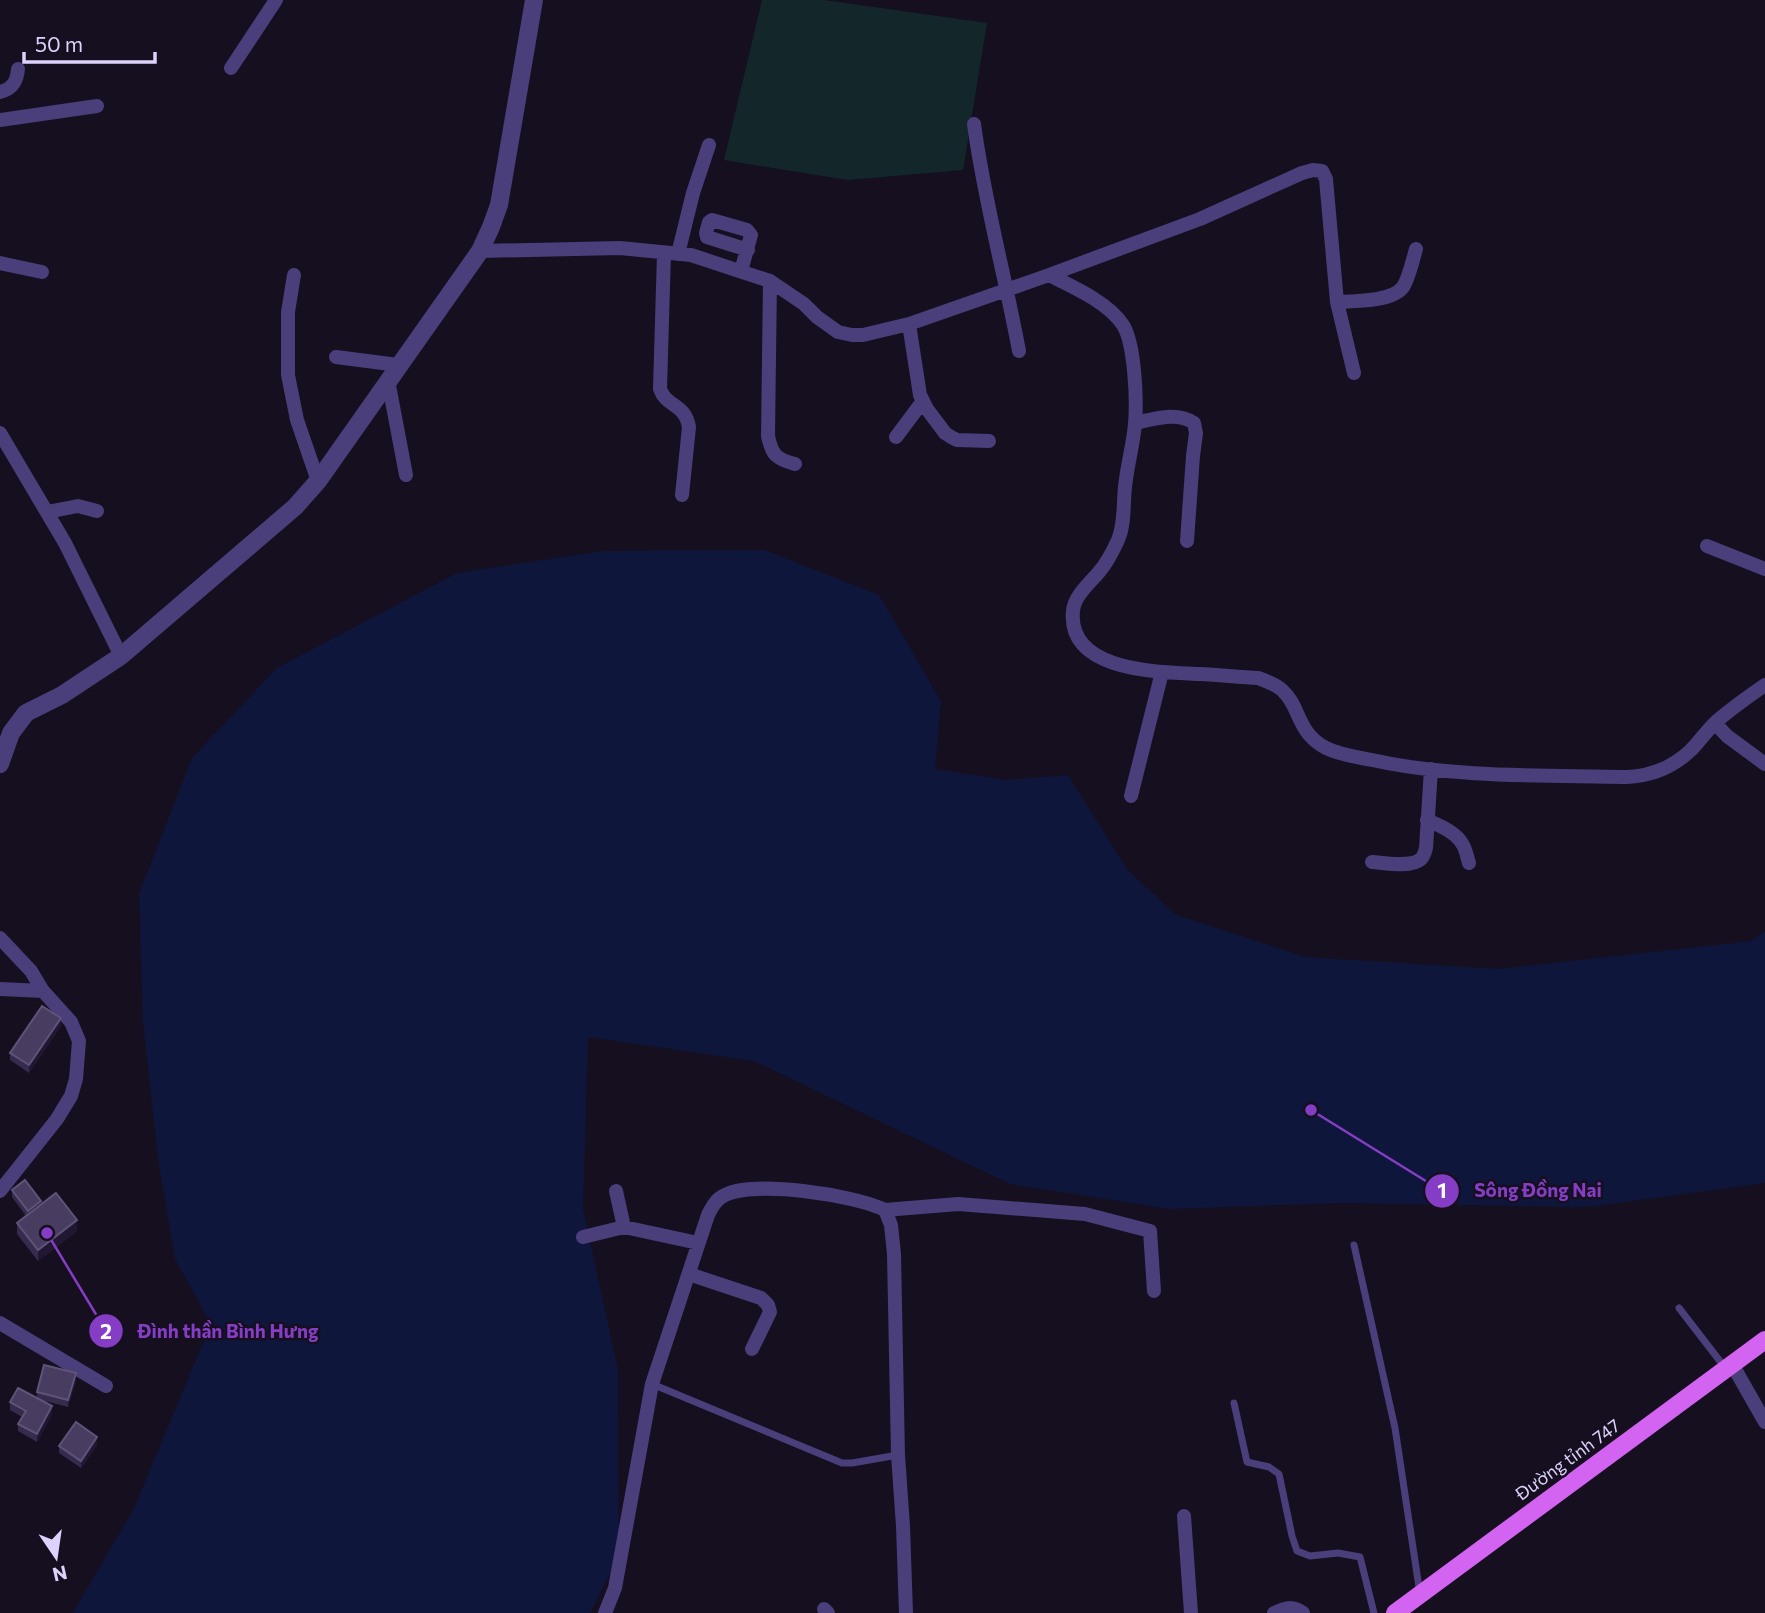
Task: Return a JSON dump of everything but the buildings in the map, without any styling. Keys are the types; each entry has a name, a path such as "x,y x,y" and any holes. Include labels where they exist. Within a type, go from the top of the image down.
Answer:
{"main road":[{"name":"Đường tỉnh 747","path":"1395,1613 1765,1340"}],"street":[{"path":"231,68 276,0"},
{"path":"0,764 5,729 26,713 62,695 121,656 295,507 318,481 480,251 499,205 534,0"},
{"path":"0,92 17,80 18,69"},
{"path":"0,120 97,106"},
{"path":"974,124 979,164 1019,351"},
{"path":"681,495 689,427 687,417 680,408 663,397 660,389 671,253 709,145"},
{"path":"480,251 620,248 691,255 771,281 838,332 863,335 909,324 1049,275 1200,219 1289,179 1313,170 1322,171 1326,179 1338,302 1354,373"},
{"path":"1338,302 1374,300 1402,288 1416,249"},
{"path":"741,271 748,250"},
{"path":"0,263 42,272"},
{"path":"294,275 288,312 288,375 298,420 318,481"},
{"path":"1049,275 1084,293 1112,312 1123,325 1133,361 1135,423 1122,527 1119,538 1101,570 1078,597 1073,609 1077,638 1084,647 1107,661 1163,672 1258,678 1283,690 1305,729 1315,741 1328,749 1396,766 1499,774 1646,776 1683,757 1715,723 1765,684"},
{"path":"771,281 768,436 774,456 795,464"},
{"path":"909,324 920,395 939,425 957,440 989,441"},
{"path":"336,357 393,372"},
{"path":"393,372 406,474"},
{"path":"896,437 923,401"},
{"path":"1135,423 1177,416 1186,417 1194,423 1196,433 1187,541"},
{"path":"0,433 65,543 121,656"},
{"path":"47,512 78,506 97,510"},
{"path":"1707,546 1765,569"},
{"path":"1131,796 1163,672"},
{"path":"1715,723 1733,741 1765,764"},
{"path":"1373,862 1414,863 1423,858 1431,769"},
{"path":"1427,820 1454,835 1463,845 1469,863"},
{"path":"0,938 31,971 43,991 71,1022 79,1041 76,1079 71,1096 57,1119 0,1191"},
{"path":"0,989 43,991"},
{"path":"605,1613 615,1588 652,1384 708,1215 721,1196 734,1191 771,1189 830,1195 873,1204 885,1210 958,1203 1085,1214 1150,1231 1154,1291"},
{"path":"616,1191 624,1227"},
{"path":"885,1210 891,1225 894,1254 898,1455 904,1526 906,1613"},
{"path":"583,1237 624,1227 698,1243"},
{"path":"688,1273 761,1298 768,1305 770,1312 752,1349"},
{"path":"0,1323 106,1386"},
{"path":"1729,1367 1765,1422"},
{"path":"1184,1516 1191,1613"},
{"path":"1274,1613 1294,1607 1303,1613"}],"lane":[{"path":"1354,1245 1395,1428 1420,1595"},
{"path":"1679,1308 1729,1367"},
{"path":"652,1384 842,1463 898,1455"},
{"path":"1234,1403 1247,1462 1269,1467 1279,1474 1297,1551 1310,1556 1338,1553 1360,1557 1374,1613"}],"green space":[{"path":"762,0 824,0 987,23 963,170 848,180 724,160"}],"water":[{"path":"764,550 879,595 941,701 935,769 1006,780 1068,775 1127,869 1174,914 1305,957 1499,969 1752,941 1765,931 1765,1183 1588,1207 1337,1203 1170,1209 1010,1184 754,1061 588,1037 583,1209 618,1370 619,1555 590,1613 73,1613 134,1508 211,1324 175,1259 158,1159 143,1022 139,894 192,758 277,668 457,573 603,551"}],"place":[{"name":"Sông Đồng Nai","path":"1311,1110"},
{"name":"Đình thần Bình Hưng","path":"47,1233"}]}
